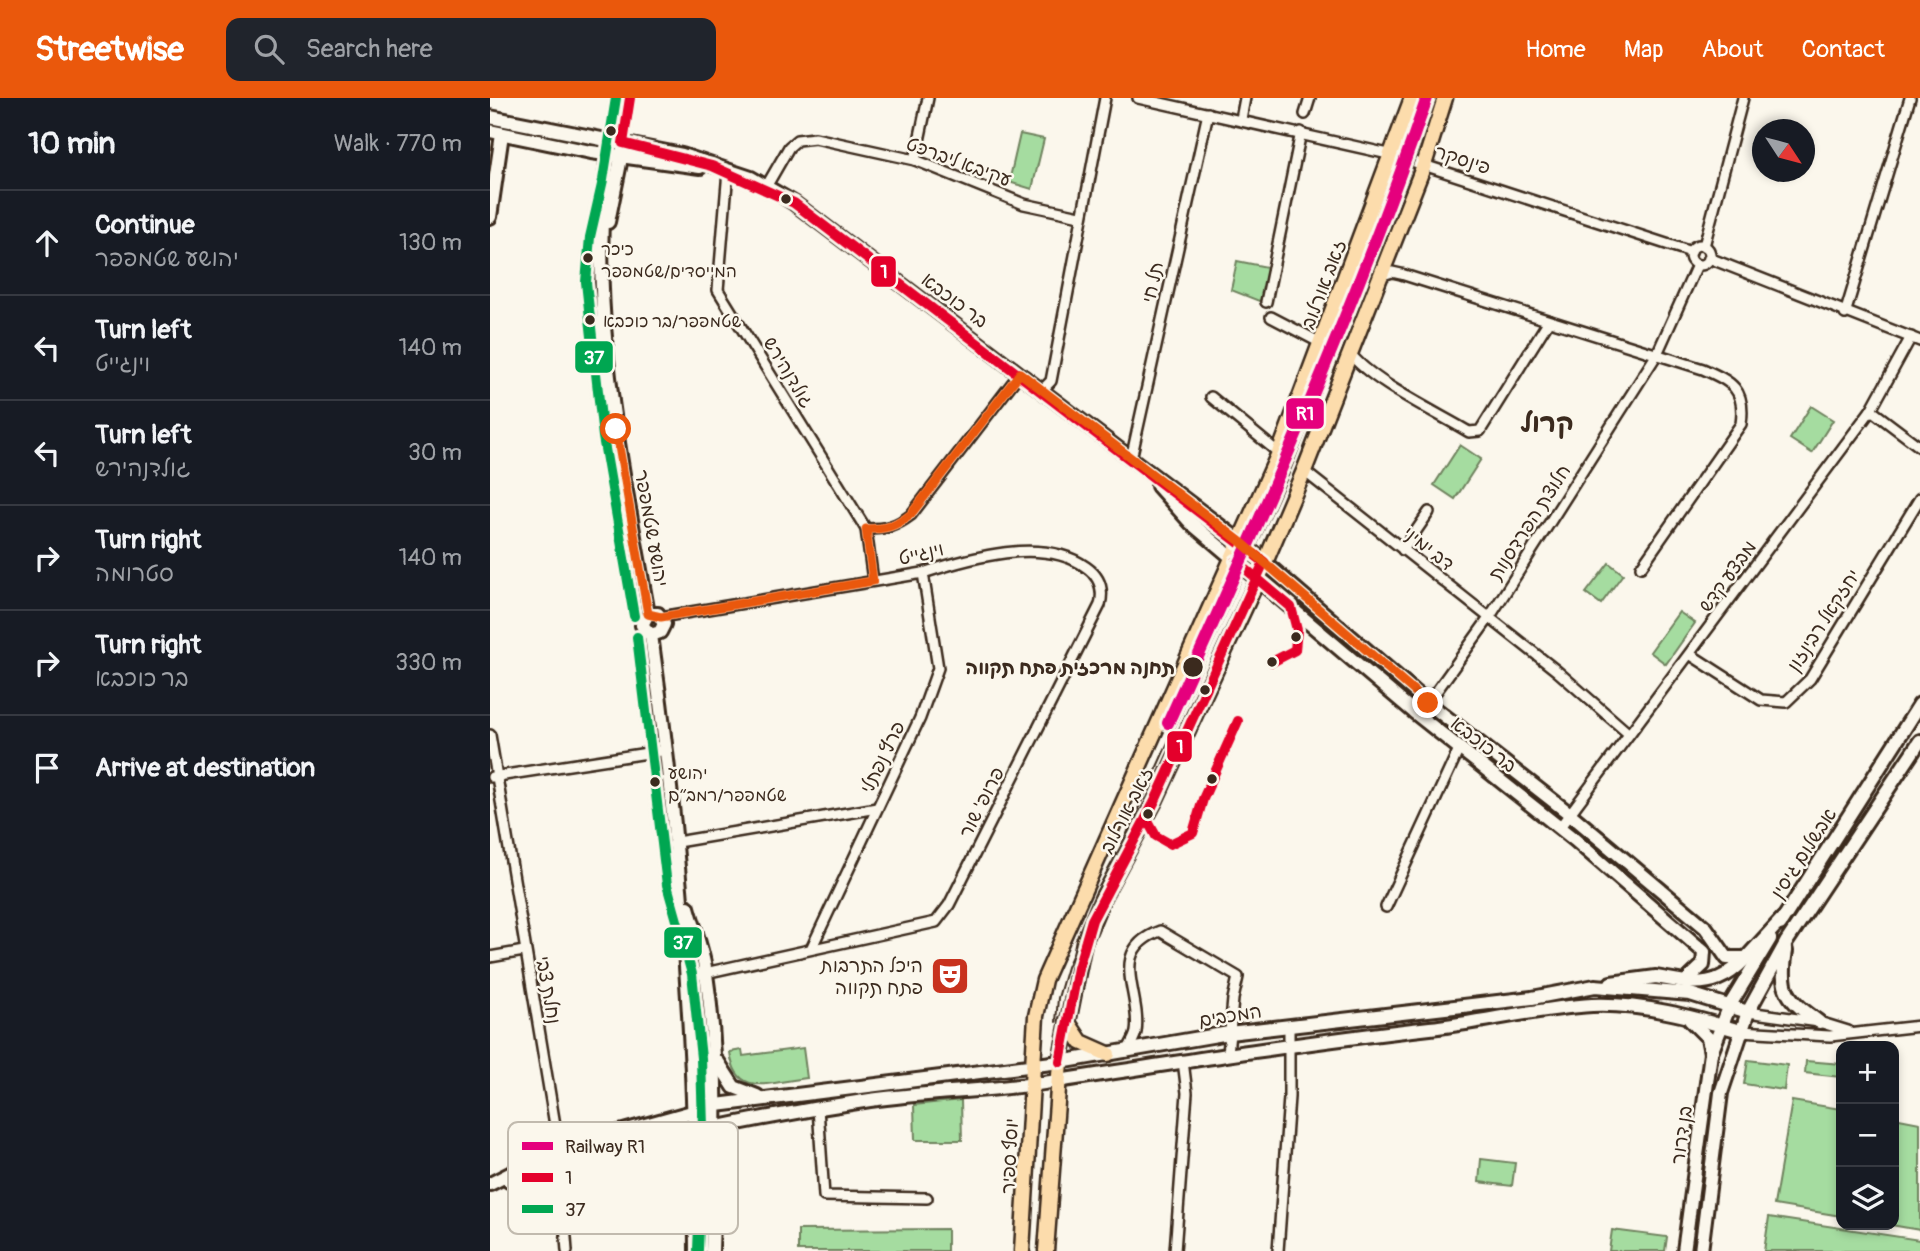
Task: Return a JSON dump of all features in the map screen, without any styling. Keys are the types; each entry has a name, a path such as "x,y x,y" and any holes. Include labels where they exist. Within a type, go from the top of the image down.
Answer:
{"main road":[{"name":"זאב אורלוב","path":"1035,1063 1036,1016 1044,980 1279,453 1393,155 1412,98"},
{"name":"זאב אורלוב","path":"1058,1081 1084,942 1092,920 1155,801 1258,579 1304,471 1424,164 1445,98"},
{"path":"1068,1021 1081,1042 1108,1054"},
{"name":"יוסף ספיר","path":"1022,1251 1035,1063"},
{"path":"1046,1251 1058,1081"}],"street":[{"name":"יהושע שטמפפר","path":"617,98 616,149 600,282 617,435 654,616 642,625 651,635 667,750"},
{"name":"יהושע שטמפפר","path":"604,240 606,170 616,149 630,98"},
{"path":"915,160 929,98"},
{"path":"1042,390 1051,381 1080,216 1105,98"},
{"name":"פינסקר","path":"1138,98 1301,132 1393,155 1691,252"},
{"path":"1241,120 1245,98"},
{"path":"1306,114 1310,98"},
{"path":"1744,98 1704,246 1709,258 1915,339"},
{"path":"1846,314 1910,98"},
{"name":"תל חי","path":"1131,459 1208,113"},
{"path":"490,117 616,149"},
{"path":"1266,302 1301,132"},
{"path":"490,217 496,133 591,152 616,149"},
{"name":"עקיבא ליברכט","path":"766,187 789,147 797,140 815,138 915,160 1024,204 1080,216"},
{"name":"בר כוכבא","path":"616,149 682,155 728,172 766,187 843,238 1241,542 1428,703 1570,814 1706,928 1727,958 1746,958"},
{"path":"591,152 603,160 606,170"},
{"name":"גולדנהירש","path":"728,172 718,290 866,529 873,581"},
{"path":"1704,246 1695,247 1691,258 1698,265 1706,263 1709,258"},
{"name":"חלוצת הפרדסנות","path":"1414,712 1428,703 1489,618 1657,354 1698,265"},
{"path":"1380,276 1392,272 1401,274 1657,354 1722,378 1741,396 1741,424 1641,567"},
{"path":"1271,317 1321,343"},
{"path":"1349,352 1373,374 1469,432 1480,431 1548,322"},
{"name":"מבצע קדש","path":"1560,827 1691,655 1871,410 1915,339"},
{"path":"866,529 897,526 911,514 1020,373"},
{"path":"1211,397 1279,453"},
{"path":"1871,410 1920,447"},
{"name":"דב ימיני","path":"1304,471 1557,671 1629,734"},
{"name":"בר כוכבא","path":"1150,474 1191,523 1414,712 1560,827 1698,944 1703,952 1703,965 1685,982"},
{"name":"יחזקאל רבינזון","path":"1691,655 1761,700 1786,702 1810,679 1920,498"},
{"path":"1403,550 1429,512"},
{"name":"וינגייט","path":"654,616 923,573 958,562 1038,551 1073,559 1098,580"},
{"name":"פרץ נפתלי","path":"812,947 920,718 938,668 923,573"},
{"name":"פרופ' שור","path":"687,977 812,947 936,922 944,914 1100,605 1101,589 1098,580"},
{"name":"אבשלום גיסין","path":"1721,1026 1730,1005 1783,919 1920,704"},
{"name":"נחלת צבי","path":"490,735 493,777 554,1122"},
{"name":"אבשלום גיסין","path":"1740,1031 1787,941 1920,741"},
{"path":"1387,907 1460,749"},
{"path":"493,777 667,750 681,883 696,1122"},
{"path":"677,842 877,808"},
{"path":"681,883 706,971 715,1057 717,1122"},
{"path":"1595,986 1656,977 1703,984 1721,979 1746,958 1783,919"},
{"path":"1127,1052 1136,1026 1127,969 1139,943 1160,932 1238,977 1228,1054"},
{"path":"1787,941 1782,976 1788,997 1819,1022"},
{"path":"490,957 524,951"},
{"name":"המכבים","path":"653,1122 716,1105 764,1098 1060,1062 1230,1033 1532,998 1595,986 1689,994 1748,1012"},
{"name":"המכבים","path":"738,1123 922,1093 1058,1081 1289,1044 1592,1005 1626,1006 1740,1031"},
{"path":"1748,1012 1819,1022 1850,1031"},
{"path":"1673,1015 1692,1021 1702,1029 1712,1053"},
{"path":"1278,1251 1289,1097 1289,1026"},
{"name":"בן דרור","path":"1684,1251 1712,1053 1721,1026"},
{"path":"1740,1031 1830,1036 1850,1031 1920,1026"},
{"name":"בן דרור","path":"1701,1251 1721,1093 1740,1031"},
{"path":"715,1057 734,1087 764,1098"},
{"path":"1175,1251 1187,1093 1183,1061"},
{"path":"818,1108 824,1196 927,1198"},
{"name":"המכבים","path":"490,1185 508,1176"},
{"name":"המכבים","path":"490,1185 508,1180"}],"green space":[{"path":"1020,134 1044,139 1032,189 1009,182"},
{"path":"1237,261 1272,268 1266,298 1259,301 1231,290"},
{"path":"1811,406 1833,420 1812,453 1790,439"},
{"path":"1460,445 1481,459 1455,499 1434,485"},
{"path":"1609,563 1623,574 1601,604 1586,593"},
{"path":"1679,612 1695,623 1666,664 1650,652"},
{"path":"803,1048 807,1078 768,1084 747,1082 739,1076 730,1052 742,1050 743,1056"},
{"path":"1748,1060 1787,1065 1784,1090 1744,1084"},
{"path":"1806,1061 1836,1064 1836,1077 1805,1073"},
{"path":"961,1100 962,1140 915,1140 914,1105"},
{"path":"1792,1101 1836,1108 1836,1215 1774,1205"},
{"path":"1899,1119 1920,1123 1920,1230 1899,1226"},
{"path":"1481,1159 1515,1163 1512,1186 1479,1182"},
{"path":"1769,1217 1836,1227 1836,1230 1854,1230 1920,1240 1920,1251 1764,1251"},
{"path":"947,1229 947,1251 798,1251 798,1230"},
{"path":"1612,1230 1667,1237 1665,1251 1609,1251"}],"tram line":[{"path":"1056,1022 1058,998 1067,967 1290,471 1414,161 1435,98"}],"rail line":[{"name":"R1","path":"1168,723 1272,491 1337,335 1369,257 1427,98"}],"transit line":[{"name":"37","path":"616,98 603,180 590,237 586,282 603,437 634,616"},
{"name":"1","path":"630,98 623,143 712,166 794,203 1264,562 1155,801 1092,920 1078,968 1060,1062"},
{"name":"1","path":"1236,561 1291,607 1297,630 1295,650 1272,662"},
{"name":"37","path":"637,637 667,885 692,974 701,1058 703,1122"},
{"name":"1","path":"1146,818 1156,836 1170,844 1193,833 1203,799 1238,721"},
{"name":"37","path":"698,1250 699,1234"}],"place":[{"name":"כיכר המייסדים/שטמפפר","path":"588,258"},
{"name":"שטמפפר/בר כוכבא","path":"590,320"},
{"name":"תחנה מרכזית פתח תקווה","path":"1193,667"},
{"name":"יהושע שטמפפר/רמב״ם","path":"655,782"},
{"name":"היכל התרבות פתח תקווה","path":"950,976"}],"district":[{"name":"קרול","path":"1547,423"}],"route":[{"path":"616,429 648,614 655,613 661,617 873,581 866,529 897,526 911,514 930,493 1020,373 1241,542 1428,703"}]}
